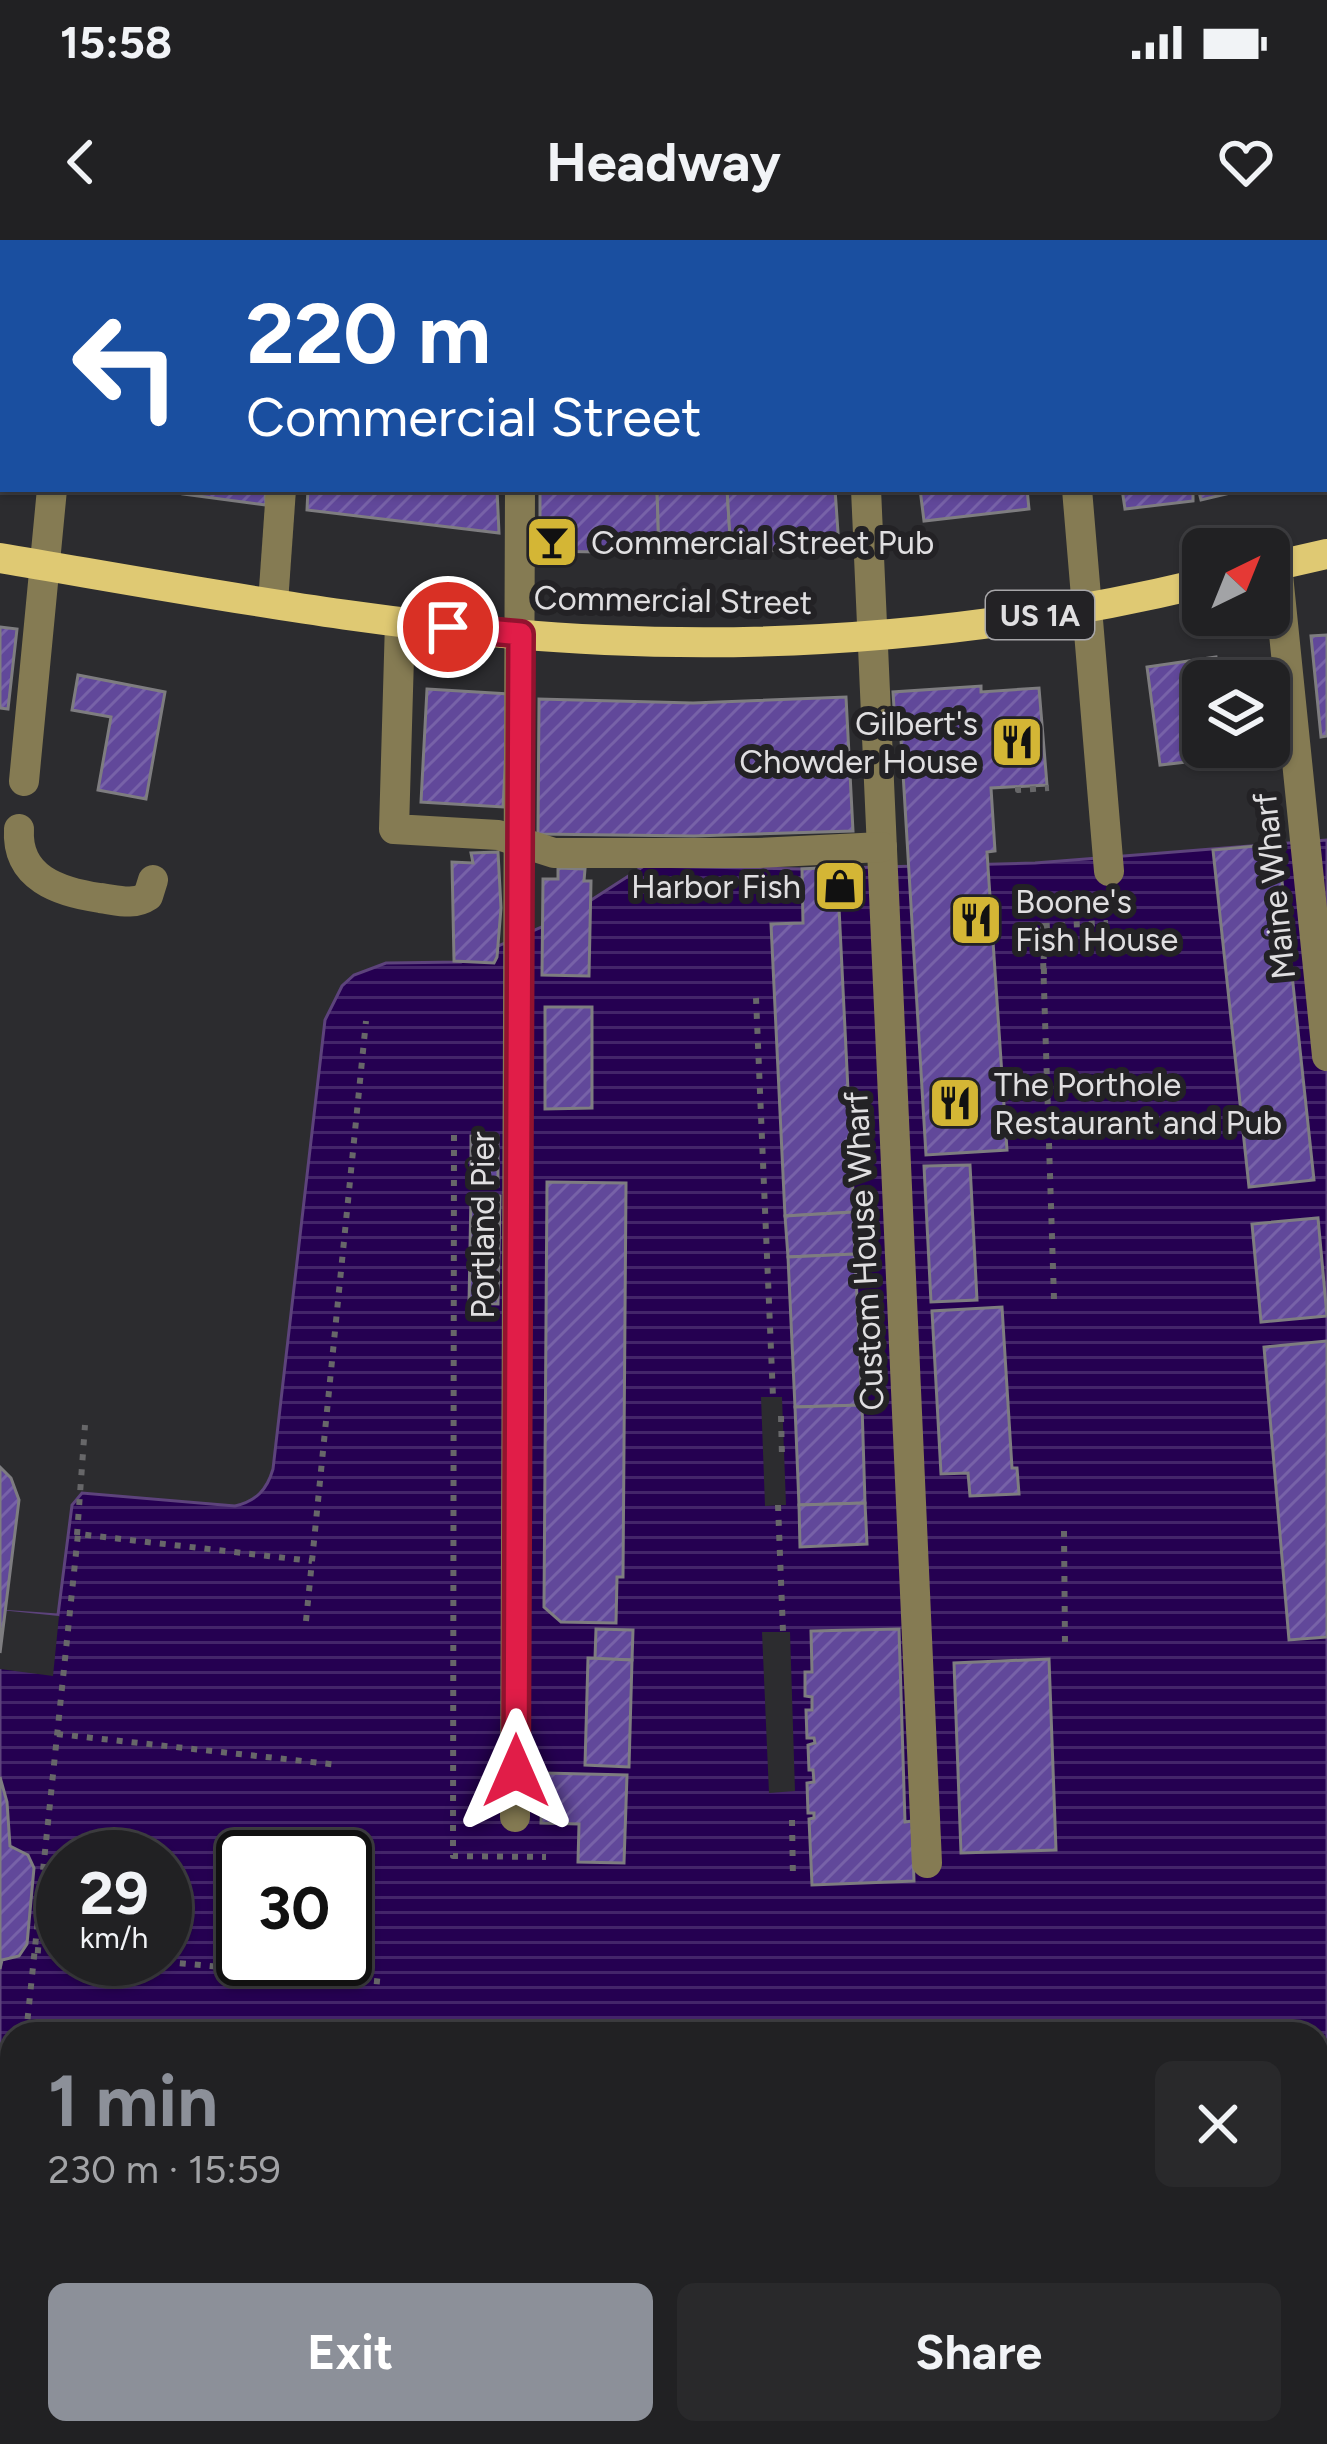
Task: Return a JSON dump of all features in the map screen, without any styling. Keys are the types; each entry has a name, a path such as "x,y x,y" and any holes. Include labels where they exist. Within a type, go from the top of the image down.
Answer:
{"main road":[{"path":"1290,562 1327,554"},
{"name":"Commercial Street","path":"0,558 400,622 521,634 690,641 875,637 1088,608 1182,588"}],"street":[{"path":"23,781 52,492"},
{"path":"273,604 281,492"},
{"name":"Portland Pier","path":"515,1817 520,492"},
{"name":"Custom House Wharf","path":"866,492 927,1863"},
{"path":"1077,492 1109,871"},
{"path":"400,622 394,829 498,835 554,853 758,853 883,847"},
{"name":"Maine Wharf","path":"1281,636 1327,1055"},
{"path":"19,830 25,864 59,890 135,903 148,896 153,880"}],"path":[{"path":"1018,787 1049,788"},
{"path":"1043,908 1044,976"},
{"path":"1054,1299 1042,926 1108,923"},
{"path":"756,998 773,1397"},
{"path":"306,1621 367,1022"},
{"path":"454,1135 453,1856 546,1857"},
{"path":"781,1416 782,1456"},
{"path":"76,1559 85,1425"},
{"path":"778,1505 783,1632"},
{"path":"1064,1531 1065,1645"},
{"path":"27,2022 78,1534 312,1561"},
{"path":"57,1734 340,1765"},
{"path":"792,1820 793,1880"},
{"path":"192,1964 384,1982"}],"shaded area":[{"path":"1327,840 1327,2022 0,2022 0,1611 58,1615 72,1505 82,1493 235,1506 255,1498 267,1483 273,1469 325,1020 342,986 354,975 386,963 461,962 565,917 644,866 802,869 1035,863"}],"pier":[{"path":"761,1397 782,1397 786,1505 765,1506"},
{"path":"0,1610 59,1616 53,1676 0,1669"},
{"path":"762,1632 790,1632 795,1791 769,1793"}],"building":[{"path":"265,492 266,505 183,494"},
{"path":"308,492 497,492 499,533 307,510"},
{"path":"540,492 657,492 659,553 540,551"},
{"path":"657,492 727,492 731,553 659,553"},
{"path":"727,492 835,492 839,547 731,553"},
{"path":"920,492 1027,492 1029,509 924,521"},
{"path":"1122,492 1199,492 1193,493 1193,501 1125,509"},
{"path":"1199,492 1234,492 1201,500"},
{"path":"0,627 17,629 8,709 0,708"},
{"path":"1327,635 1327,736 1321,737 1311,636"},
{"path":"1182,662 1182,763 1160,765 1147,667"},
{"path":"78,675 165,692 146,799 98,790 111,717 72,710"},
{"path":"981,686 981,692 1039,688 1047,785 991,788 995,851 987,852 1007,1150 926,1155 900,723 895,723 893,692"},
{"path":"427,689 509,694 503,807 421,802"},
{"path":"846,697 853,831 538,834 539,699 693,703"},
{"path":"1278,844 1314,1180 1249,1187 1213,850"},
{"path":"498,852 497,957 494,963 454,961 452,862 473,863 471,853"},
{"path":"837,867 854,1212 785,1216 771,924 803,923 802,869"},
{"path":"558,868 585,869 584,881 591,881 589,976 542,975 543,879 558,879"},
{"path":"545,1007 592,1007 592,1108 545,1109"},
{"path":"471,1136 498,1136 498,1186 471,1186"},
{"path":"970,1165 977,1300 931,1302 924,1166"},
{"path":"547,1182 626,1183 623,1577 617,1577 616,1623 561,1622 544,1607"},
{"path":"471,1195 500,1196 498,1304 469,1303"},
{"path":"854,1212 855,1254 788,1257 785,1216"},
{"path":"1318,1218 1327,1316 1261,1322 1252,1224"},
{"path":"855,1254 862,1405 795,1407 788,1257"},
{"path":"1002,1307 1012,1468 1017,1468 1019,1494 970,1496 968,1473 941,1474 932,1311"},
{"path":"1327,1341 1327,1637 1289,1640 1264,1347"},
{"path":"862,1405 865,1503 799,1505 795,1407"},
{"path":"0,1467 11,1478 19,1500 0,1653"},
{"path":"865,1503 867,1544 800,1547 799,1505"},
{"path":"596,1629 633,1630 632,1660 595,1659"},
{"path":"899,1629 905,1822 912,1821 914,1881 812,1885 809,1819 814,1813 808,1813 807,1783 814,1782 808,1745 815,1743 814,1738 807,1738 806,1710 812,1710 812,1697 805,1696 805,1672 812,1672 811,1631"},
{"path":"588,1658 632,1660 629,1767 585,1765"},
{"path":"1049,1659 1056,1850 961,1853 954,1663"},
{"path":"543,1773 627,1775 624,1863 578,1862 579,1824 541,1823"},
{"path":"0,1777 10,1846 28,1855 34,1868 27,1944 19,1956 2,1960 0,1969"}],"place":[{"name":"Commercial Street Pub","path":"552,542"},
{"name":"Gilbert's Chowder House","path":"1017,742"},
{"name":"Harbor Fish","path":"840,886"},
{"name":"Boone's Fish House","path":"976,920"},
{"name":"The Porthole Restaurant and Pub","path":"955,1103"}],"route":[{"path":"448,627 521,634 516,1771"}]}
